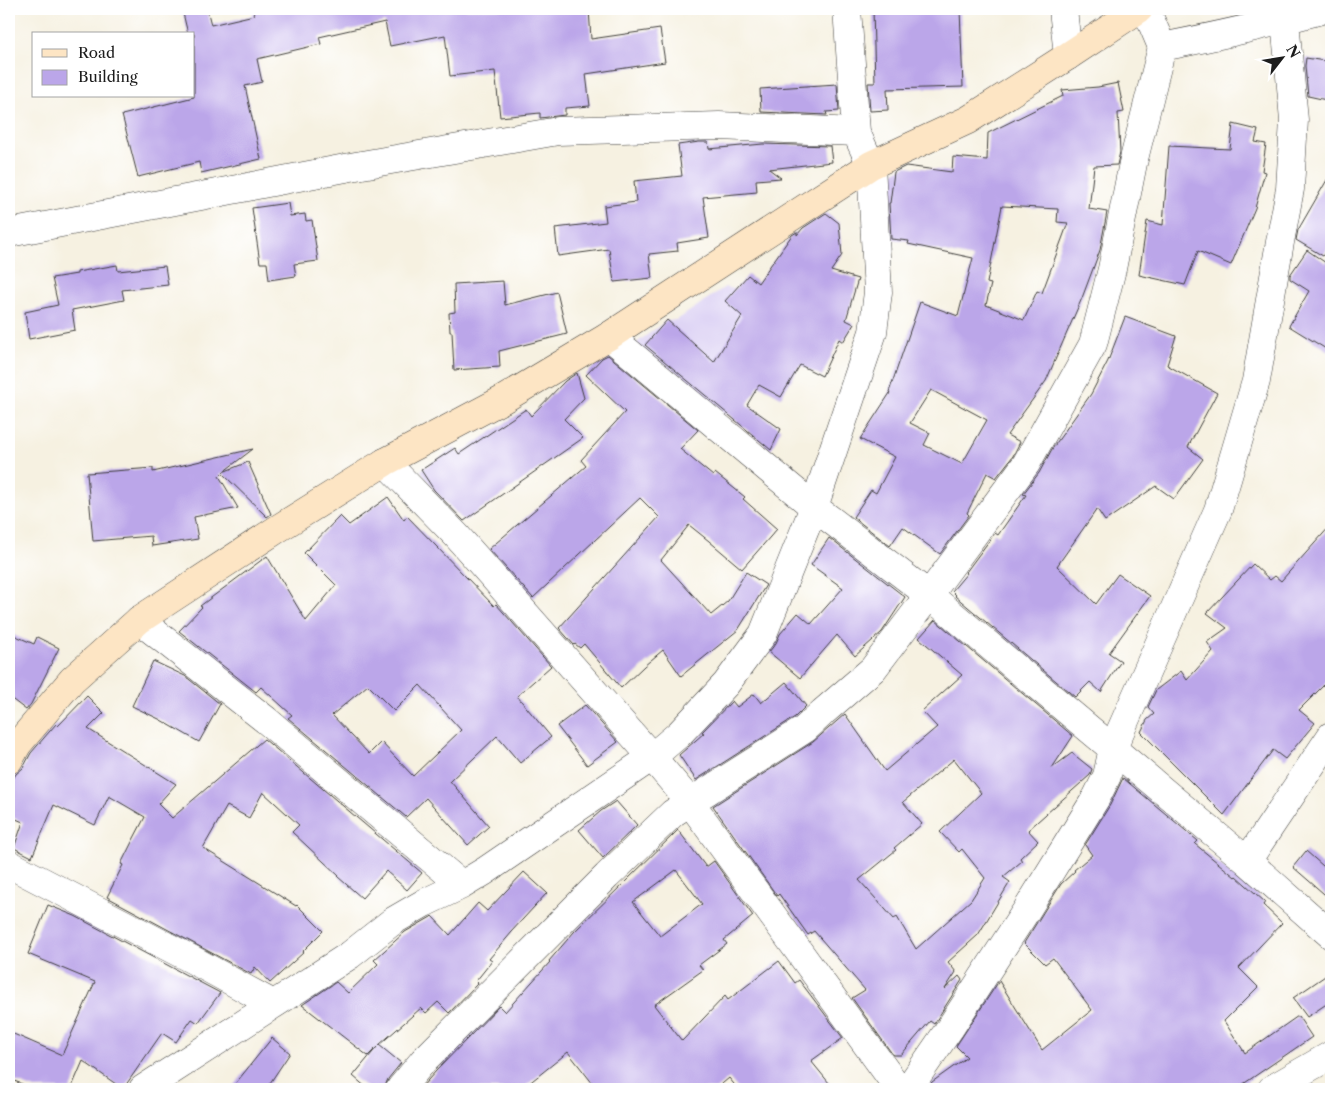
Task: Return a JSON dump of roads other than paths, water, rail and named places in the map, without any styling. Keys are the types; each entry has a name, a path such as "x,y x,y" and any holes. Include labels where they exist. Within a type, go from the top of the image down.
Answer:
{"street":[{"path":"143,1089 350,955 393,921 424,902 462,885 652,757 679,734 726,684 762,634 814,507 873,332 878,292 871,165 856,132 848,9"},
{"path":"1064,9 1068,56"},
{"path":"9,760 18,744 72,680 138,620 279,528 385,462 502,400 609,336 871,165 968,120 1138,9"},
{"path":"400,1089 424,1060 607,876 674,813 806,729 873,668 1026,464 1093,344 1112,269 1133,163 1162,47 1146,9"},
{"path":"1162,47 1223,35 1325,9"},
{"path":"908,1089 1026,911 1096,798 1107,776 1113,748 1218,510 1256,381 1290,189 1294,120 1285,20"},
{"path":"9,233 356,166 558,131 719,126 856,132"},
{"path":"609,336 814,507 929,595 1247,861 1331,935"},
{"path":"385,462 456,536 690,802 899,1089"},
{"path":"138,620 266,720 462,885"},
{"path":"1247,861 1331,736"},
{"path":"9,864 273,1004"},
{"path":"1272,1089 1331,1055"}]}
